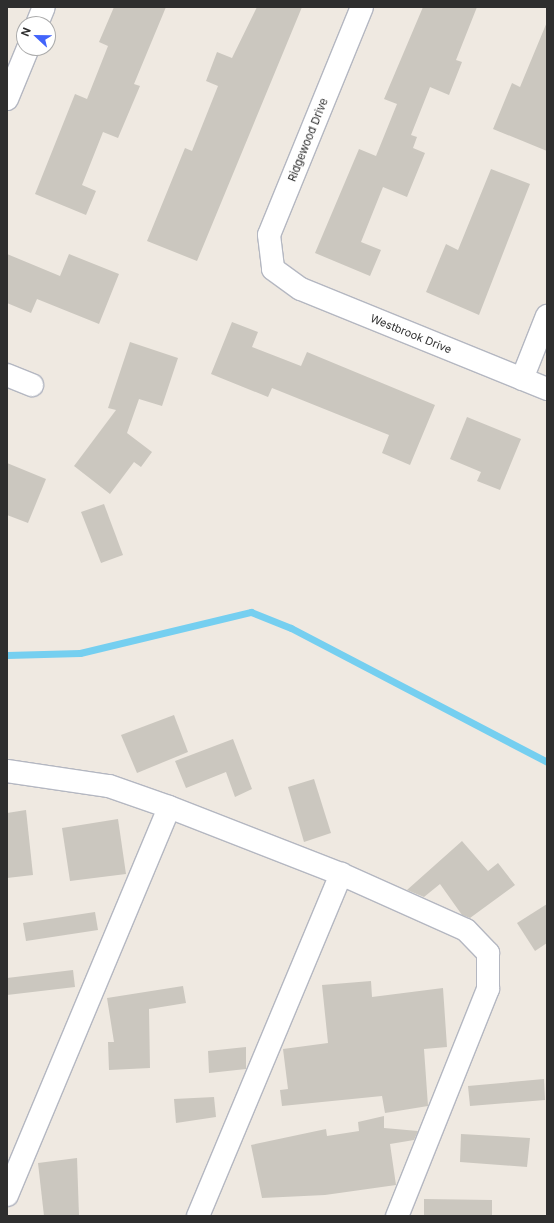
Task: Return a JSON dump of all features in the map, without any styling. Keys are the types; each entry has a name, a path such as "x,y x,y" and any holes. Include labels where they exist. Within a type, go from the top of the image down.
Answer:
{"street":[{"name":"Ridgewood Drive","path":"277,274 270,259 270,235 362,7"},
{"path":"7,99 25,56"},
{"name":"Westbrook Drive","path":"277,274 301,289 547,389"},
{"path":"522,379 547,316"},
{"path":"7,375 32,385"},
{"path":"7,771 109,786 169,807 341,874 466,930 488,953 488,989 397,1216"},
{"path":"7,1195 169,807"},
{"path":"198,1216 341,874"}],"building":[{"path":"114,7 166,7 134,84 140,86 118,138 103,132 82,185 96,191 86,215 35,194 75,94 87,99 108,46 99,42"},
{"path":"257,7 302,7 197,261 147,241 185,148 192,151 218,86 206,81 217,52 232,58"},
{"path":"423,7 477,7 456,60 462,62 449,95 430,87 411,135 417,137 413,148 425,153 407,197 383,187 361,242 381,250 370,276 315,253 359,149 376,156 397,104 384,99"},
{"path":"547,22 547,151 493,129 512,83 520,87"},
{"path":"491,169 530,184 479,315 426,292 446,244 458,250"},
{"path":"7,254 60,276 69,254 119,274 99,324 37,299 31,313 7,303"},
{"path":"232,322 258,332 252,347 301,366 307,352 435,405 410,465 382,453 389,435 272,388 268,397 211,374"},
{"path":"130,342 178,358 162,406 139,399 127,433 152,452 141,467 134,462 110,494 74,466 116,410 108,408"},
{"path":"467,417 521,439 500,490 477,481 481,472 450,459"},
{"path":"7,463 46,479 28,523 7,515"},
{"path":"104,504 123,555 101,563 81,512"},
{"path":"174,715 188,752 137,773 121,735"},
{"path":"233,739 252,789 235,797 226,772 186,788 175,761"},
{"path":"314,779 331,833 304,842 288,787"},
{"path":"26,810 33,875 7,878 7,813"},
{"path":"118,819 126,874 70,881 62,828"},
{"path":"462,841 488,871 498,863 515,885 470,918 462,915 440,884 424,897 407,890"},
{"path":"547,904 547,943 535,951 517,923"},
{"path":"95,912 98,930 26,941 23,923"},
{"path":"73,970 75,987 7,995 7,978"},
{"path":"371,981 372,997 443,988 447,1047 424,1049 428,1106 385,1113 382,1096 282,1106 280,1090 288,1089 283,1049 328,1043 322,985"},
{"path":"183,986 186,1003 149,1009 150,1068 109,1070 108,1042 114,1042 107,998"},
{"path":"246,1047 246,1069 209,1073 208,1051"},
{"path":"544,1079 545,1100 470,1106 468,1086"},
{"path":"214,1097 216,1117 176,1123 174,1099"},
{"path":"384,1116 384,1128 418,1131 414,1140 390,1144 396,1185 325,1195 262,1198 251,1145 326,1129 327,1136 359,1131 358,1122"},
{"path":"461,1134 530,1138 527,1167 460,1162"},
{"path":"77,1158 79,1216 44,1216 38,1163"},
{"path":"424,1199 492,1200 492,1216 424,1216"}],"waterway":[{"path":"7,655 80,653 251,612 291,628 547,762"}]}
